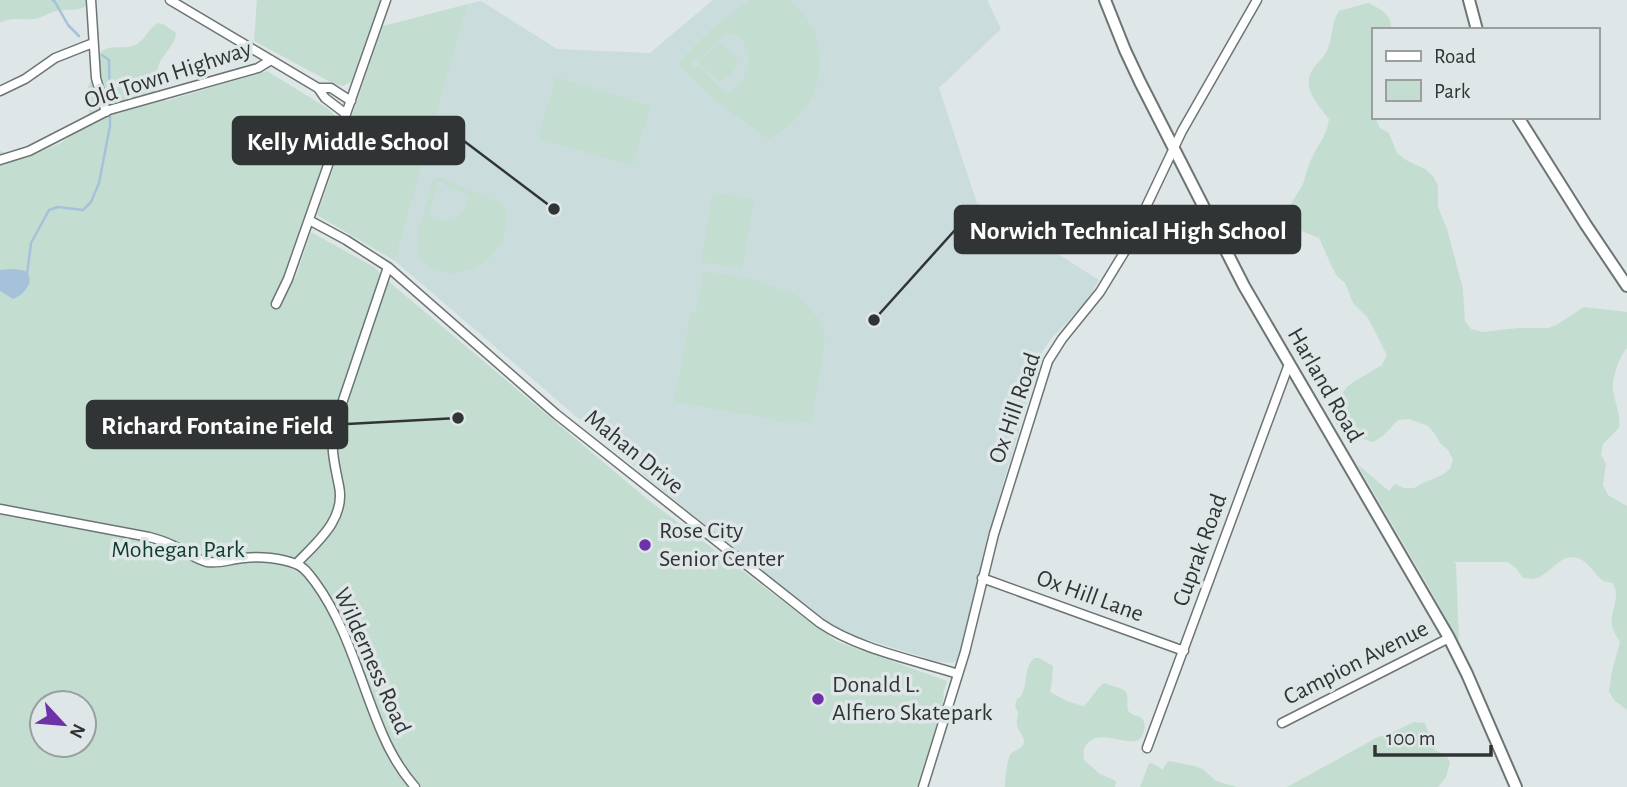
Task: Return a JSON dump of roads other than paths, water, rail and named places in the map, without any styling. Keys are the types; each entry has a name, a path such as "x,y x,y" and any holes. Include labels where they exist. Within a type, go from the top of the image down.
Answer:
{"main road":[{"name":"Harland Road","path":"1105,0 1131,64 1244,286 1448,638 1467,674 1516,787"},
{"path":"1469,0 1476,28"},
{"path":"1519,119 1627,286"}],"street":[{"path":"91,0 97,83 106,111"},
{"path":"170,0 318,88 325,98 346,114"},
{"path":"276,304 286,284 386,0"},
{"name":"Ox Hill Road","path":"923,787 958,674 1009,484 1048,361 1111,275 1132,238 1198,101 1257,0"},
{"path":"0,91 25,79 55,58 93,43"},
{"name":"Old Town Highway","path":"0,160 29,151 106,111 258,68 271,60"},
{"path":"318,88 331,88 351,101"},
{"name":"Mahan Drive","path":"309,220 388,267 556,414 820,623 861,644 958,674"},
{"path":"0,509 149,537 171,544 203,561 261,557 296,564 324,534 339,510 340,494 332,447 334,427 388,267"},
{"name":"Cuprak Road","path":"1147,748 1289,364"},
{"name":"Wilderness Road","path":"296,564 305,569 329,603 351,650 382,733 397,762 415,787"},
{"name":"Ox Hill Lane","path":"982,578 1184,651"},
{"name":"Campion Avenue","path":"1282,723 1448,638"}],"water":[{"path":"0,270 25,271 30,279 21,295 13,299 0,291"}],"waterway":[{"path":"53,0 68,25 79,36"},
{"path":"102,55 109,60 110,103"},
{"path":"27,274 31,243 49,210 58,207 83,210 91,202 99,183 110,117"}],"place":[{"name":"Kelly Middle School","path":"554,209"},
{"name":"Norwich Technical High School","path":"874,320"},
{"name":"Richard Fontaine Field","path":"458,418"},
{"name":"Rose City Senior Center","path":"645,545"},
{"name":"Donald L. Alfiero Skatepark","path":"818,699"}],"park label":[{"name":"Mohegan Park","path":"178,550"}]}
